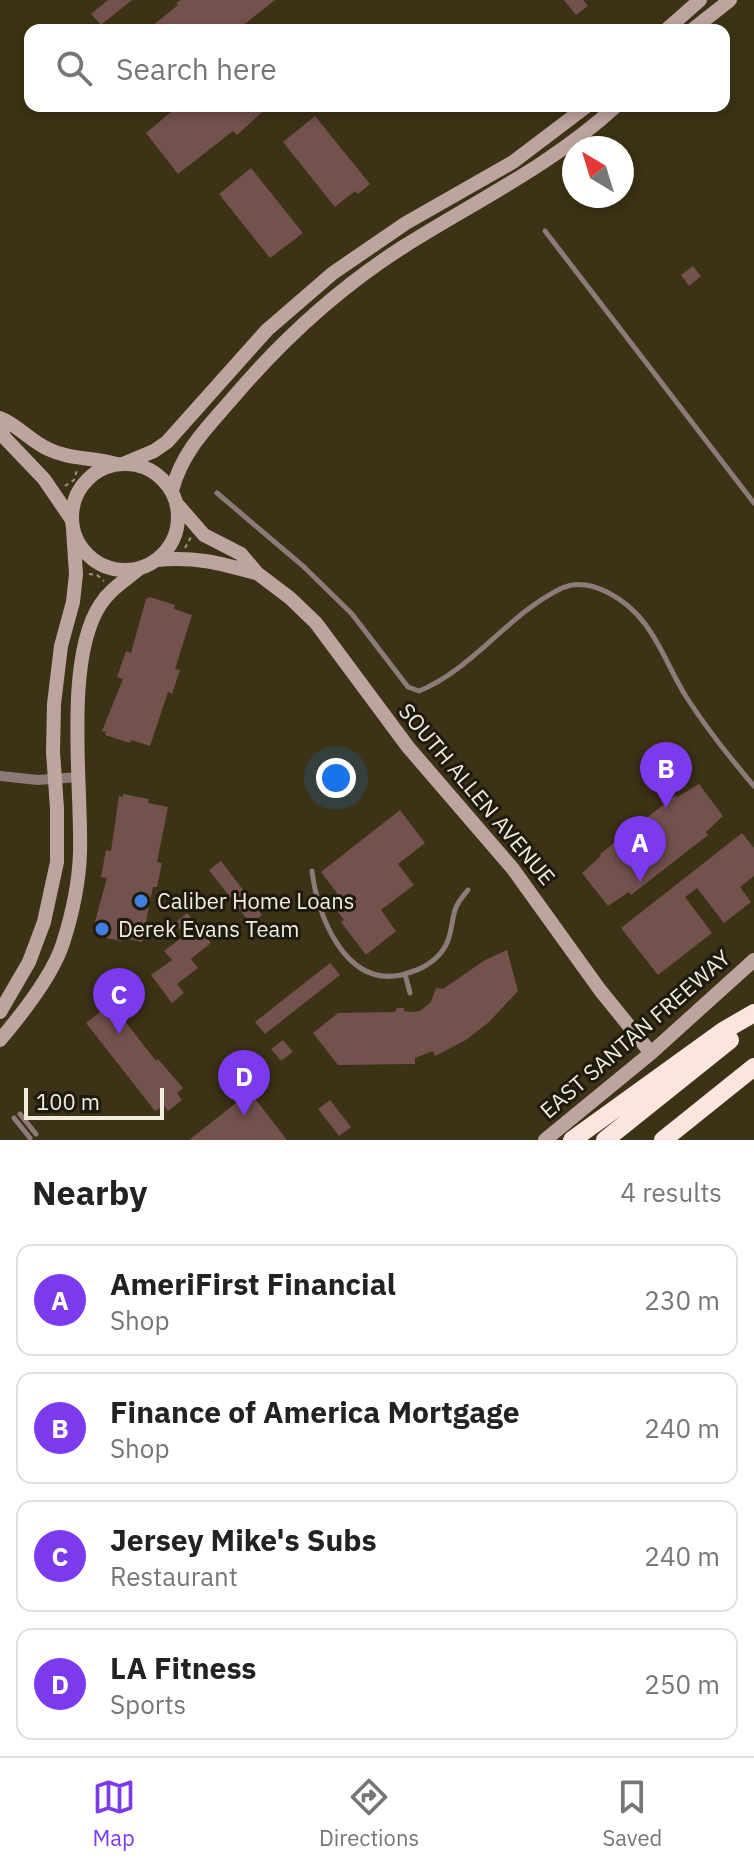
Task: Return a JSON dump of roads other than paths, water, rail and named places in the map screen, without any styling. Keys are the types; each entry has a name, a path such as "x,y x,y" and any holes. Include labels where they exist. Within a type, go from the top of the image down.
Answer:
{"highway":[{"path":"572,1140 723,1031 754,1013"},
{"path":"605,1140 754,1020"},
{"path":"663,1140 754,1067"},
{"path":"680,1140 754,1078"}],"street":[{"path":"673,24 700,0"},
{"path":"700,24 730,0"},
{"path":"0,1012 29,962 44,922 57,862 54,704 61,646 73,602 76,574 74,503 80,488 91,476 154,451 167,442 282,317 368,246 497,172 579,112"},
{"path":"174,497 186,452 254,372 294,331 379,263 564,150 609,112"},
{"path":"0,418 59,454 137,465 151,470 163,479 174,497 178,520 175,535 167,549 113,589 99,607 87,640 77,699 80,857 62,946 30,1003 0,1040"},
{"path":"0,424 4,437 44,479 73,525 80,545 91,558 106,567 123,570 140,568"},
{"name":"SOUTH ALLEN AVENUE","path":"174,497 204,535 241,554 257,573 290,598 336,648 382,714 501,854 651,1053"},
{"name":"SOUTH ALLEN AVENUE","path":"156,560 185,557 257,573"},
{"path":"0,776 21,779 79,777"},
{"name":"EAST SANTAN FREEWAY","path":"545,1140 651,1053 754,960"}],"lane":[{"path":"497,172 506,187"},
{"path":"545,231 754,503"},
{"path":"282,317 294,331"},
{"path":"217,493 303,566 342,605 408,687 419,691 439,683 525,613 562,588 579,583 598,586 645,623 705,725 754,786"},
{"path":"312,871 323,919 352,961 370,973 386,978 421,970 440,954 451,935 455,909 468,890"},
{"path":"405,974 410,993"},
{"path":"17,1116 33,1136"}],"place":[{"name":"Finance of America Mortgage","path":"666,808"},
{"name":"AmeriFirst Financial","path":"640,882"},
{"name":"Caliber Home Loans","path":"141,901"},
{"name":"Derek Evans Team","path":"102,929"},
{"name":"Jersey Mike's Subs","path":"119,1034"},
{"name":"LA Fitness","path":"244,1116"}]}
